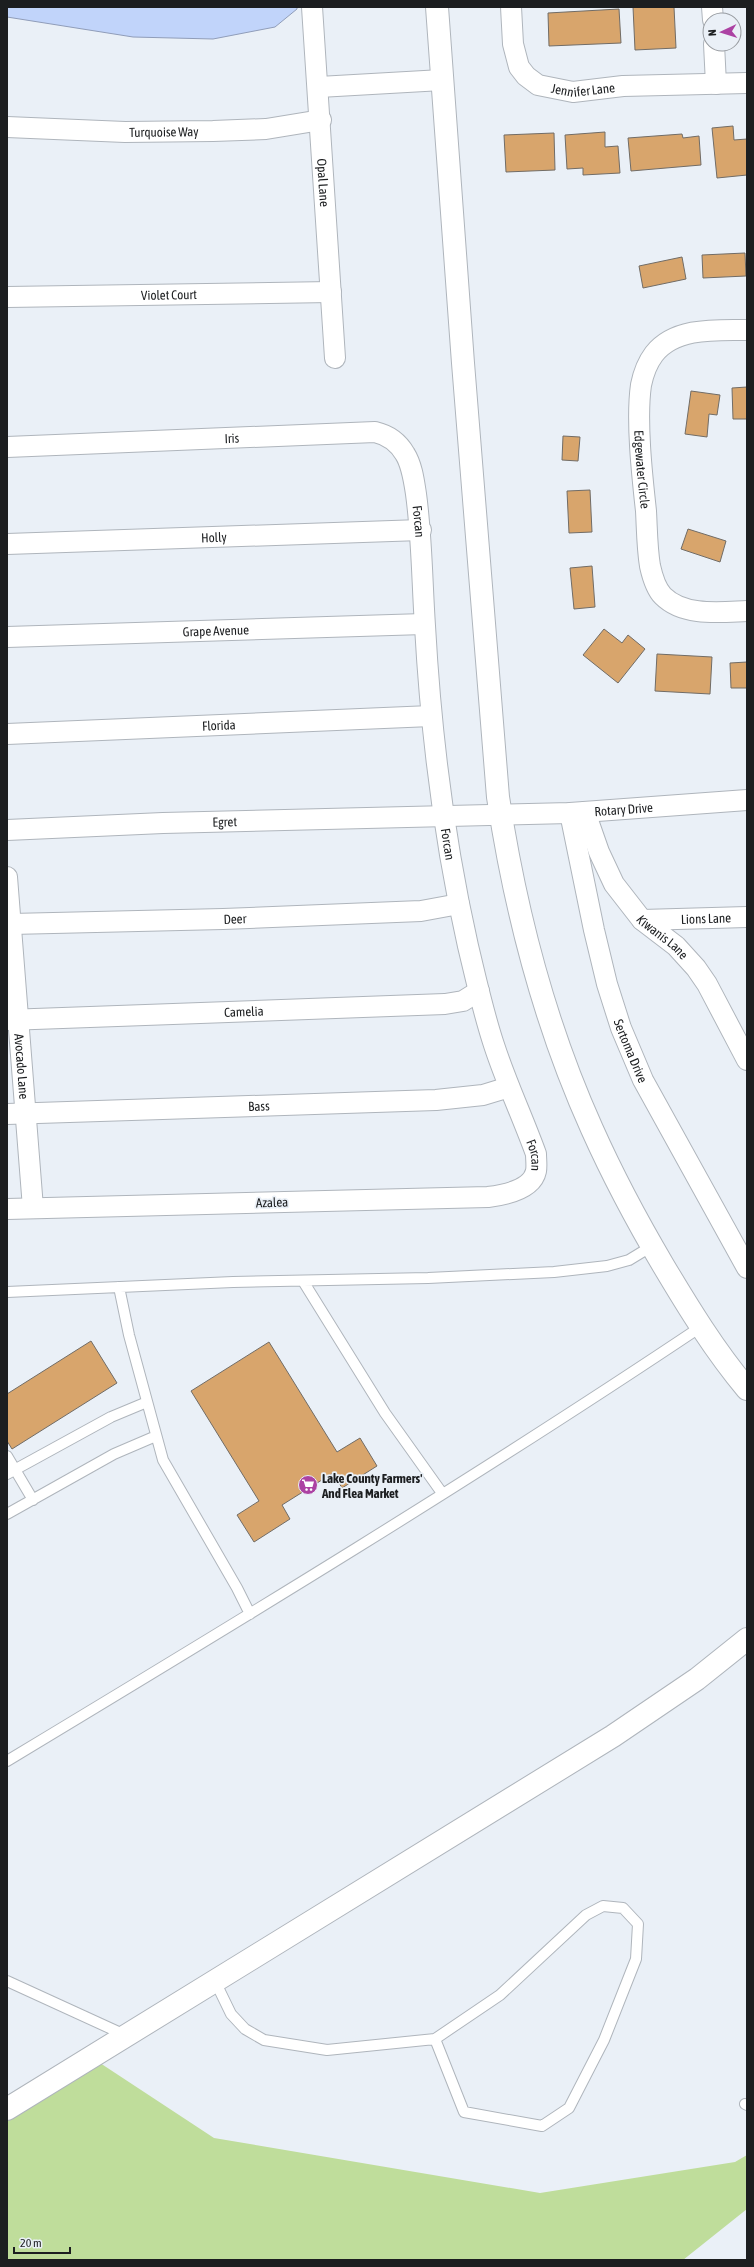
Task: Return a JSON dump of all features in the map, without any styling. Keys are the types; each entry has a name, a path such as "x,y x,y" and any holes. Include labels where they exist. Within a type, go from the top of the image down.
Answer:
{"main road":[{"path":"437,7 462,363 500,815 504,844 522,920 558,1045 592,1129 634,1215 652,1246 702,1326 747,1389"},
{"path":"7,2109 613,1736 697,1679 747,1639"}],"street":[{"name":"Opal Lane","path":"312,7 319,87 335,358"},
{"name":"Jennifer Lane","path":"511,7 513,44 519,67 526,76 538,85 573,92 623,86 747,82"},
{"path":"714,52 716,84"},
{"path":"319,87 442,80"},
{"name":"Turquoise Way","path":"7,127 125,132 213,131 266,129 321,120"},
{"name":"Violet Court","path":"7,297 331,292"},
{"name":"Edgewater Circle","path":"747,330 702,331 681,336 667,342 654,354 647,367 642,385 640,413 650,566 656,584 663,596 676,605 691,610 747,611"},
{"name":"Iris","path":"7,447 375,432 385,434 396,442 406,455 413,478 416,496"},
{"name":"Forcan","path":"416,496 421,530 424,624 431,716 444,817 459,904 493,1044 536,1154 536,1170 533,1179"},
{"name":"Holly","path":"7,544 421,530"},
{"name":"Grape Avenue","path":"7,636 424,624"},
{"name":"Florida","path":"7,734 431,716"},
{"name":"Rotary Drive","path":"500,815 578,812 747,800"},
{"name":"Kiwanis Lane","path":"578,812 614,884 642,920 676,946 696,968 707,984 747,1060"},
{"name":"Sertoma Drive","path":"578,812 594,930 607,984 621,1028 643,1080 747,1268"},
{"name":"Egret","path":"7,830 163,823 500,815"},
{"name":"Avocado Lane","path":"7,878 11,924 16,1114 33,1208"},
{"name":"Deer","path":"11,924 223,919 421,911 459,904"},
{"name":"Lions Lane","path":"642,920 747,917"},
{"name":"Camelia","path":"13,1020 438,1004 463,1001 479,991"},
{"name":"Bass","path":"16,1114 436,1100 483,1095 509,1087"},
{"name":"Azalea","path":"7,1209 488,1197 505,1195 524,1186 533,1179"}],"lane":[{"path":"7,1292 119,1287 428,1278 554,1272 607,1266 629,1260 652,1246"},
{"path":"303,1281 385,1413 442,1493"},
{"path":"119,1287 129,1335 163,1460 237,1588 250,1614"},
{"path":"7,1761 250,1614 570,1414 702,1326"},
{"path":"11,1472 111,1417 147,1402"},
{"path":"7,1514 114,1454 156,1436"},
{"path":"7,1456 11,1472 33,1500"},
{"path":"214,1981 231,2014 245,2029 264,2040 328,2050 435,2039 500,1995 586,1915 603,1906 623,1908 638,1924 636,1959 604,2040 569,2108 542,2126 464,2112 435,2039"},
{"path":"7,1981 125,2035"}],"green space":[{"path":"100,2063 214,2138 540,2193 735,2162 747,2155 747,2209 683,2260 7,2260 7,2120"}],"water":[{"path":"7,7 297,7 297,9 275,27 213,39 133,37 7,17"}],"building":[{"path":"633,7 674,7 676,48 635,50"},
{"path":"619,9 621,43 549,46 548,13"},
{"path":"733,126 734,140 747,139 747,175 717,178 712,128"},
{"path":"605,132 605,147 618,146 620,173 583,175 583,168 567,169 565,135"},
{"path":"554,133 555,170 506,172 504,135"},
{"path":"682,134 683,138 699,136 701,165 631,171 628,138"},
{"path":"745,253 746,276 703,278 702,255"},
{"path":"682,257 686,279 643,288 639,266"},
{"path":"747,387 747,419 733,419 732,388"},
{"path":"691,391 720,395 717,415 709,414 707,437 685,434"},
{"path":"563,436 580,437 578,461 562,460"},
{"path":"590,490 592,532 569,533 567,491"},
{"path":"688,529 726,541 720,562 681,549"},
{"path":"592,566 595,607 574,609 570,568"},
{"path":"604,629 622,643 628,635 645,649 618,683 583,655"},
{"path":"657,654 712,657 710,694 655,691"},
{"path":"747,662 747,688 731,688 730,663"},
{"path":"91,1341 117,1383 12,1449 7,1441 7,1394"},
{"path":"269,1342 337,1452 360,1438 377,1466 342,1488 333,1473 282,1505 290,1519 254,1542 237,1515 259,1501 191,1391"}],"place":[{"name":"Lake County Farmers' And Flea Market","path":"308,1485"}]}
